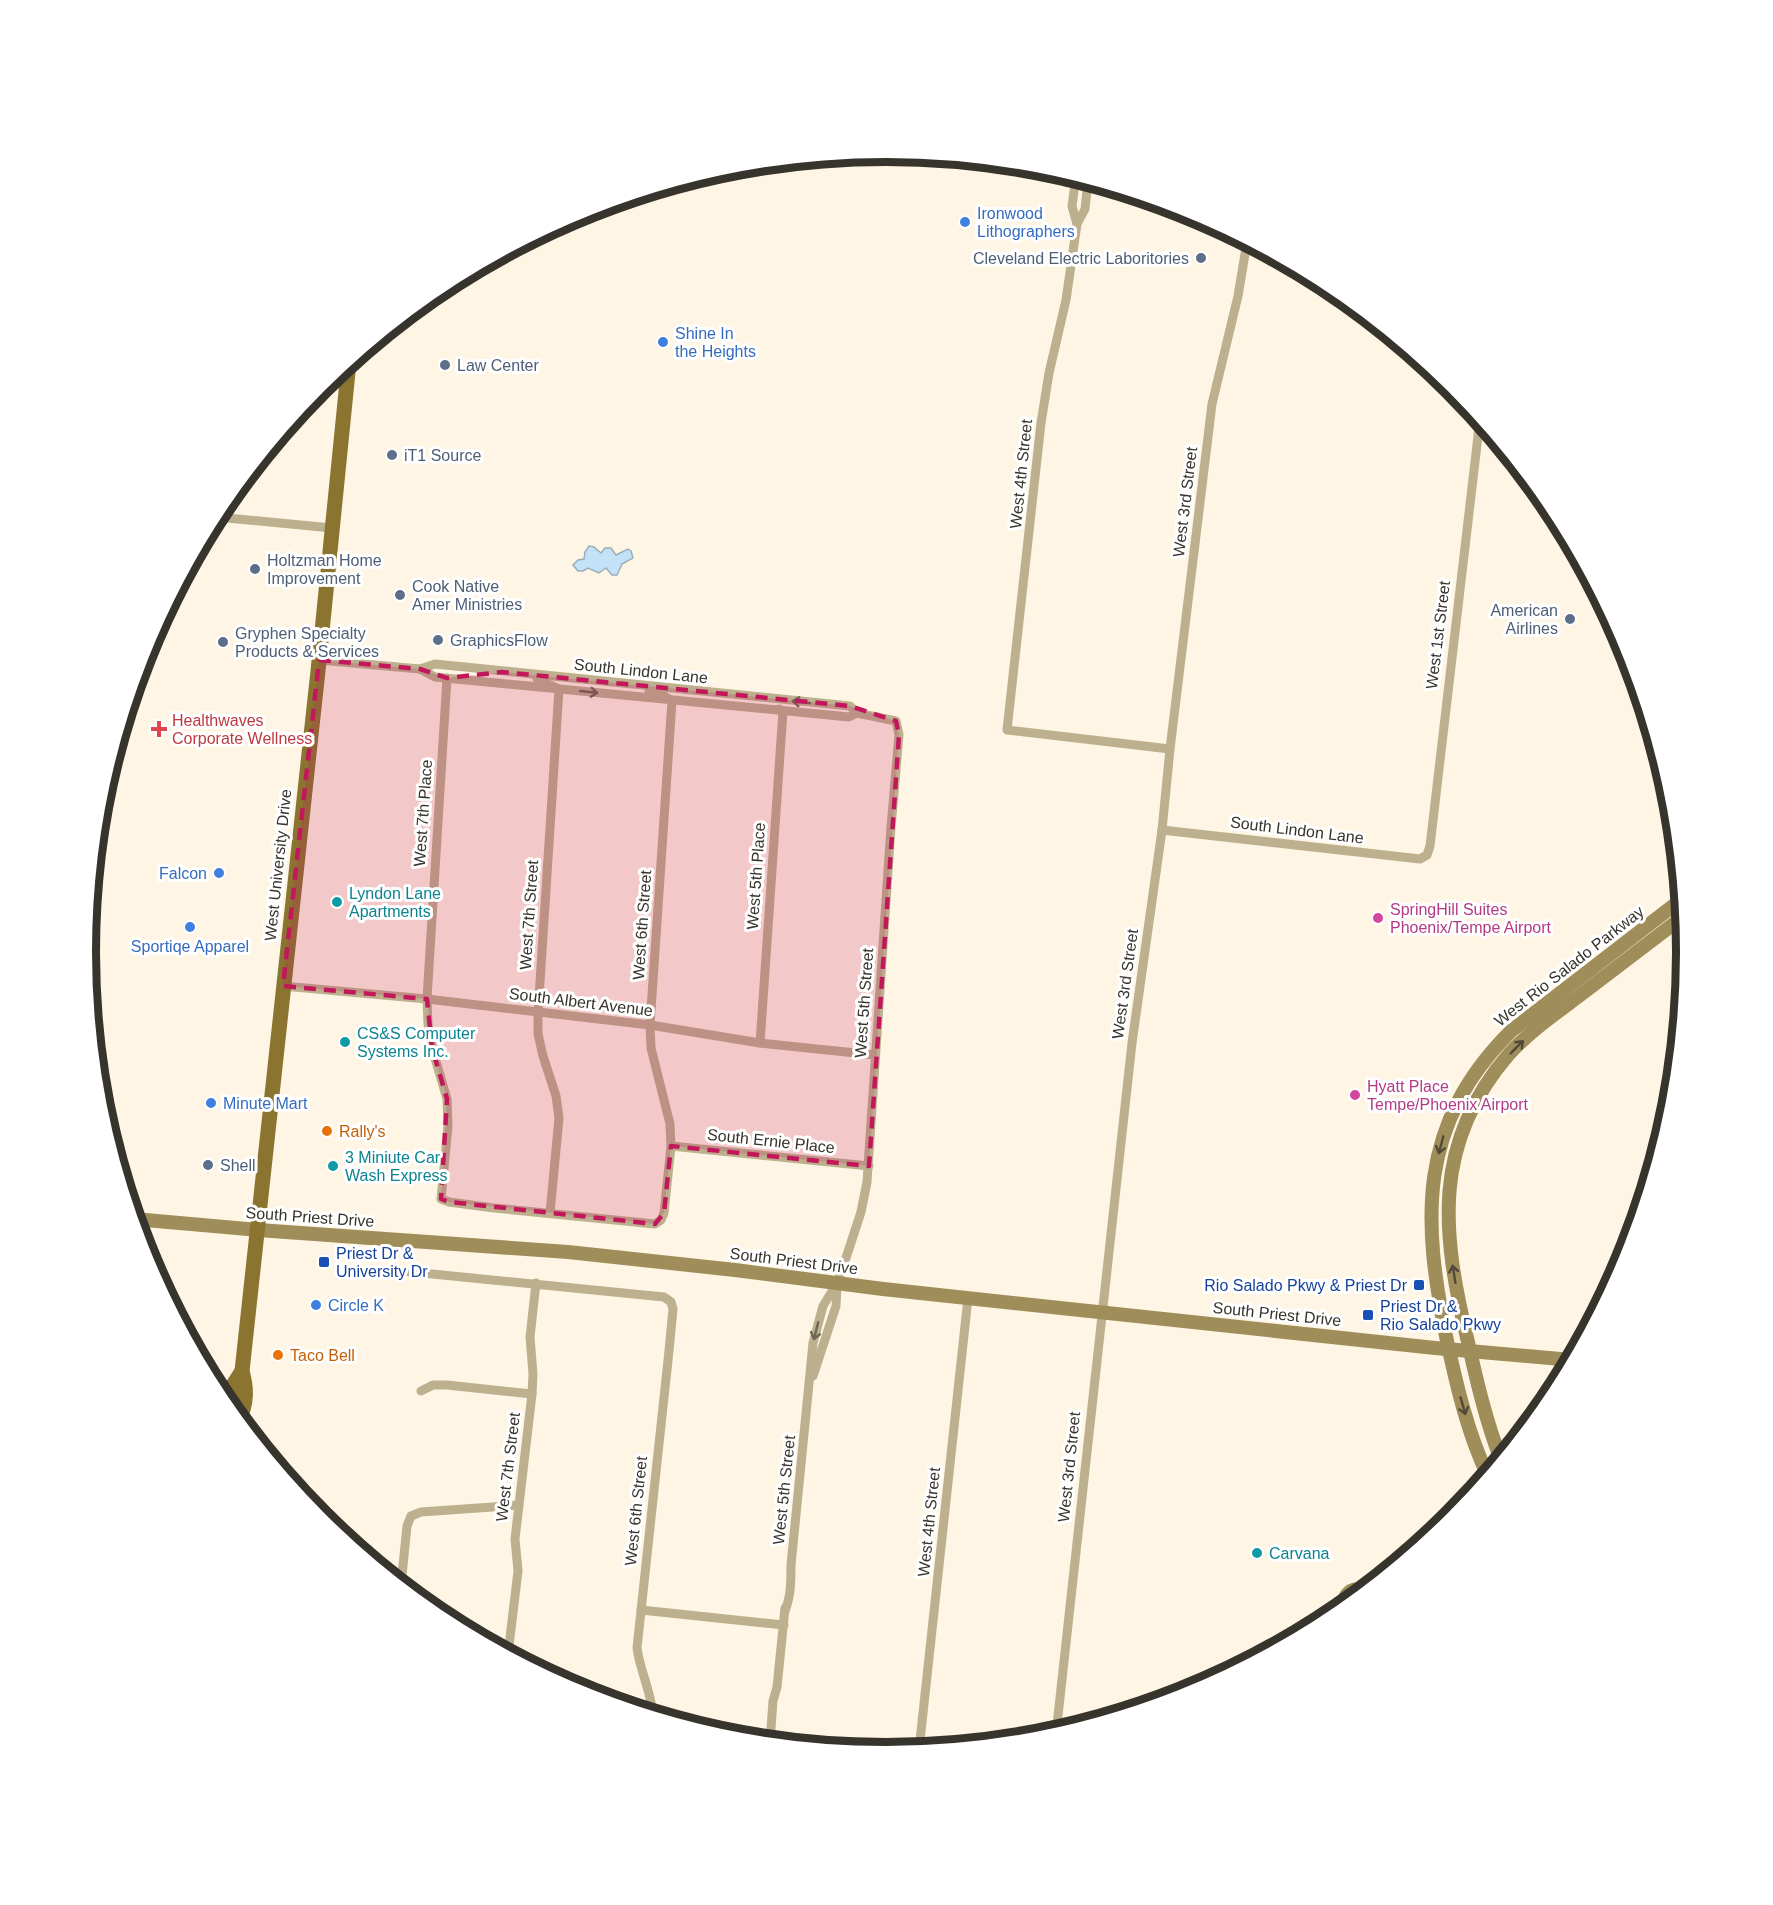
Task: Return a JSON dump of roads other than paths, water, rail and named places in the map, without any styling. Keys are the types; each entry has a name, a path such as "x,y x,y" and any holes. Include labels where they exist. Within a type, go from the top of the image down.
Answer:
{"main road":[{"name":"West University Drive","path":"243,1411 247,1388 242,1371 348,375"},
{"name":"West Rio Salado Parkway","path":"1485,1469 1468,1425 1449,1349 1432,1252 1431,1205 1434,1176 1443,1137 1470,1078 1493,1049 1534,1012 1675,904"},
{"path":"1654,938 1659,926 1675,912"},
{"name":"West Rio Salado Parkway","path":"1498,1453 1484,1412 1455,1276 1448,1214 1451,1171 1462,1131 1482,1091 1510,1053 1536,1029 1676,922"},
{"path":"1462,1131 1460,1116 1462,1110 1491,1062 1493,1049"},
{"name":"South Priest Drive","path":"143,1220 568,1252 968,1298 1470,1352 1564,1359"},
{"name":"West University Drive","path":"232,1396 233,1385 242,1371"}],"street":[{"name":"West 4th Street","path":"1075,185 1072,206 1077,224"},
{"name":"West 4th Street","path":"1087,188 1085,209 1077,224 1068,291 1049,374 1041,423 1007,730 1170,749"},
{"name":"West 3rd Street","path":"1057,1724 1132,1043 1162,830 1212,404 1238,296 1246,249"},
{"name":"West 1st Street","path":"1427,855 1430,846 1479,429"},
{"path":"226,518 332,528"},
{"name":"South Lindon Lane","path":"319,660 420,669 435,677 672,701 849,717 857,713"},
{"name":"South Lindon Lane","path":"420,669 435,664 850,706 857,713 896,721"},
{"path":"447,678 455,674 493,677 502,672"},
{"path":"531,675 559,689"},
{"name":"West 7th Place","path":"447,678 427,999 432,1048 447,1099 448,1126 441,1199 449,1202 550,1213"},
{"path":"641,686 672,701"},
{"name":"West 7th Street","path":"550,1213 559,1118 556,1096 538,1034 538,1013 559,689"},
{"path":"749,697 783,711"},
{"name":"West 6th Street","path":"550,1213 655,1224 661,1220 664,1213 671,1146 670,1124 651,1048 650,1025 672,701"},
{"name":"West 5th Place","path":"760,1043 783,711"},
{"name":"West 5th Street","path":"772,1734 778,1701 777,1688 785,1611 790,1599 791,1565 810,1383 836,1306 837,1283 861,1212 869,1166 899,735 896,721"},
{"name":"South Lindon Lane","path":"1162,830 1420,859 1427,855"},
{"name":"South Albert Avenue","path":"283,986 427,999 650,1025 760,1043 875,1055"},
{"name":"South Ernie Place","path":"671,1146 869,1166"},
{"path":"402,1271 536,1283"},
{"name":"West 7th Street","path":"509,1646 518,1570 515,1546 532,1394 530,1344 536,1283"},
{"name":"West 6th Street","path":"536,1283 664,1297 671,1302 673,1309 637,1648 649,1688 652,1707"},
{"name":"West 4th Street","path":"920,1742 968,1298"},
{"path":"421,1391 434,1385 447,1385 532,1394"},
{"path":"402,1577 407,1526 411,1516 421,1512 519,1504"},
{"path":"641,1610 784,1624"}],"water":[{"path":"589,546 601,553 605,548 611,548 616,555 628,549 633,558 622,564 617,575 612,575 606,568 599,573 588,568 578,571 573,565 578,560 584,559"}],"place":[{"name":"Ironwood Lithographers","path":"965,222"},
{"name":"Cleveland Electric Laboritories","path":"1201,258"},
{"name":"Shine In the Heights","path":"663,342"},
{"name":"Law Center","path":"445,365"},
{"name":"iT1 Source","path":"392,455"},
{"name":"Holtzman Home Improvement","path":"255,569"},
{"name":"Cook Native Amer Ministries","path":"400,595"},
{"name":"American Airlines","path":"1570,619"},
{"name":"GraphicsFlow","path":"438,640"},
{"name":"Gryphen Specialty Products & Services","path":"223,642"},
{"name":"Healthwaves Corporate Wellness","path":"159,729"},
{"name":"Falcon","path":"219,873"},
{"name":"Lyndon Lane Apartments","path":"337,902"},
{"name":"SpringHill Suites Phoenix/Tempe Airport","path":"1378,918"},
{"name":"Sportiqe Apparel","path":"190,927"},
{"name":"CS&S Computer Systems Inc.","path":"345,1042"},
{"name":"Hyatt Place Tempe/Phoenix Airport","path":"1355,1095"},
{"name":"Minute Mart","path":"211,1103"},
{"name":"Rally's","path":"327,1131"},
{"name":"Shell","path":"208,1165"},
{"name":"3 Miniute Car Wash Express","path":"333,1166"},
{"name":"Priest Dr & University Dr","path":"324,1262"},
{"name":"Rio Salado Pkwy & Priest Dr","path":"1419,1285"},
{"name":"Circle K","path":"316,1305"},
{"name":"Priest Dr & Rio Salado Pkwy","path":"1368,1315"},
{"name":"Taco Bell","path":"278,1355"},
{"name":"Carvana","path":"1257,1553"}]}
